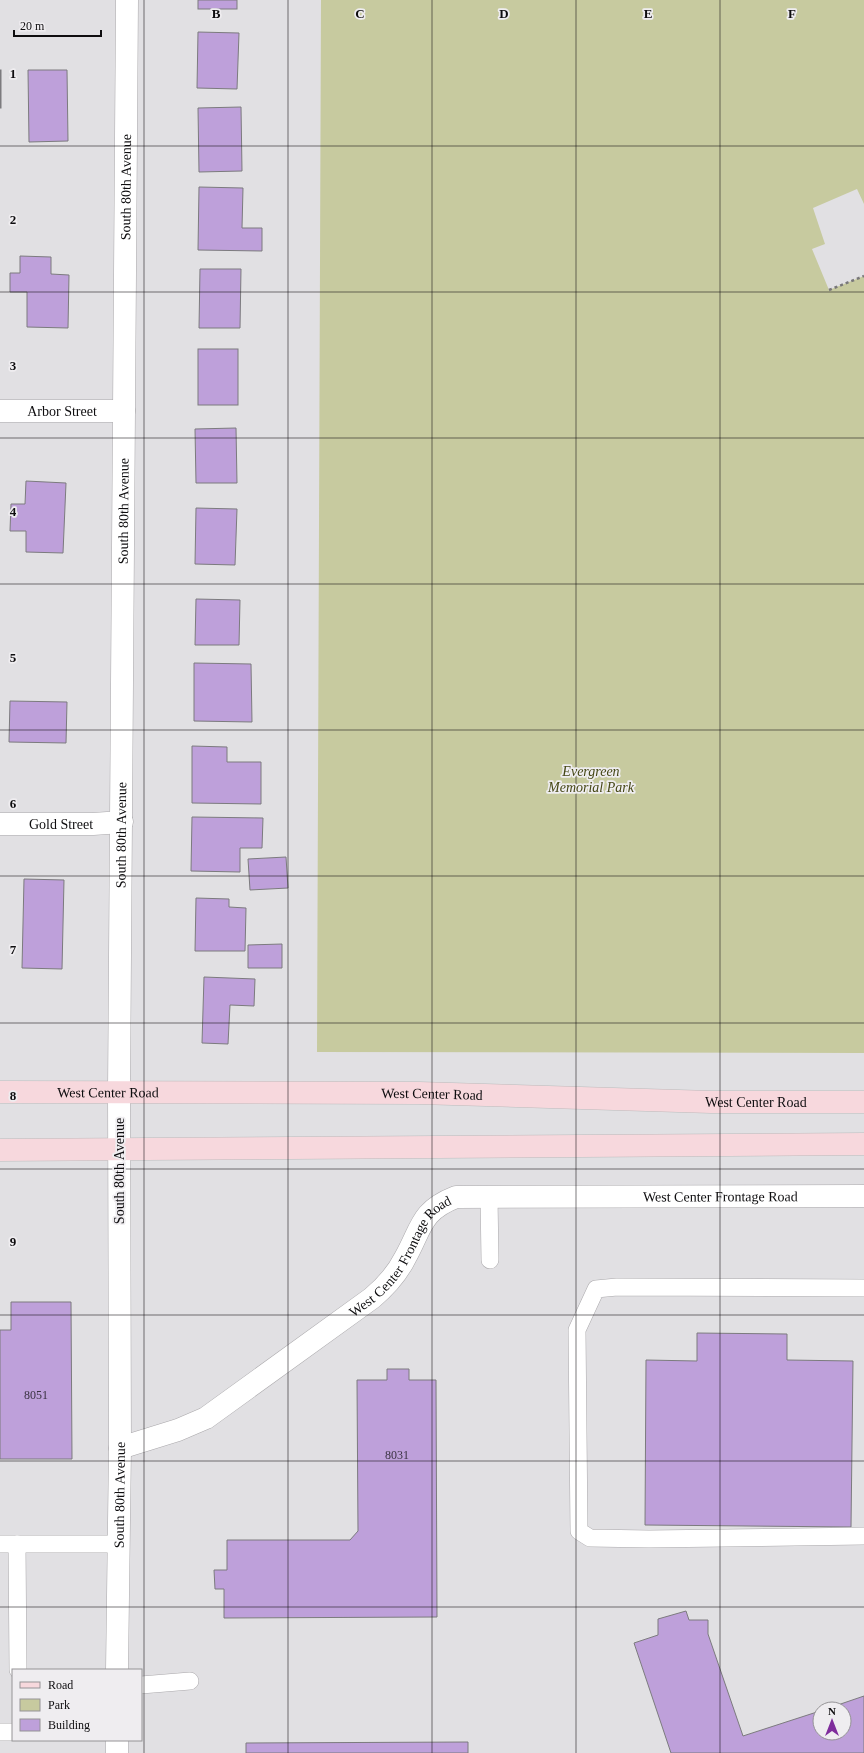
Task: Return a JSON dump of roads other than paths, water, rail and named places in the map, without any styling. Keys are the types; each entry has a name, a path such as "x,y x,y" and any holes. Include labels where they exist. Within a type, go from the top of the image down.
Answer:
{"main road":[{"name":"West Center Road","path":"0,1092 420,1093 711,1102 864,1102"},
{"path":"0,1150 864,1144"}],"street":[{"name":"South 80th Avenue","path":"117,1669 120,1448 119,1092 127,0"},
{"name":"Arbor Street","path":"0,411 124,411"},
{"name":"Gold Street","path":"0,824 93,824 122,822"},
{"name":"West Center Frontage Road","path":"120,1448 178,1430 206,1418 372,1298 386,1286 405,1258 423,1221 441,1203 456,1197 864,1196"},
{"path":"117,1741 117,1753"}],"lane":[{"path":"489,1197 490,1260"},
{"path":"864,1288 617,1287 596,1289 577,1330 579,1531 590,1538 649,1540 864,1536"},
{"path":"0,1544 118,1544"},
{"path":"17,1544 18,1669"},
{"path":"142,1685 190,1681"},
{"path":"0,1732 12,1732"}],"park label":[{"name":"Evergreen Memorial Park","path":"591,780"}]}
